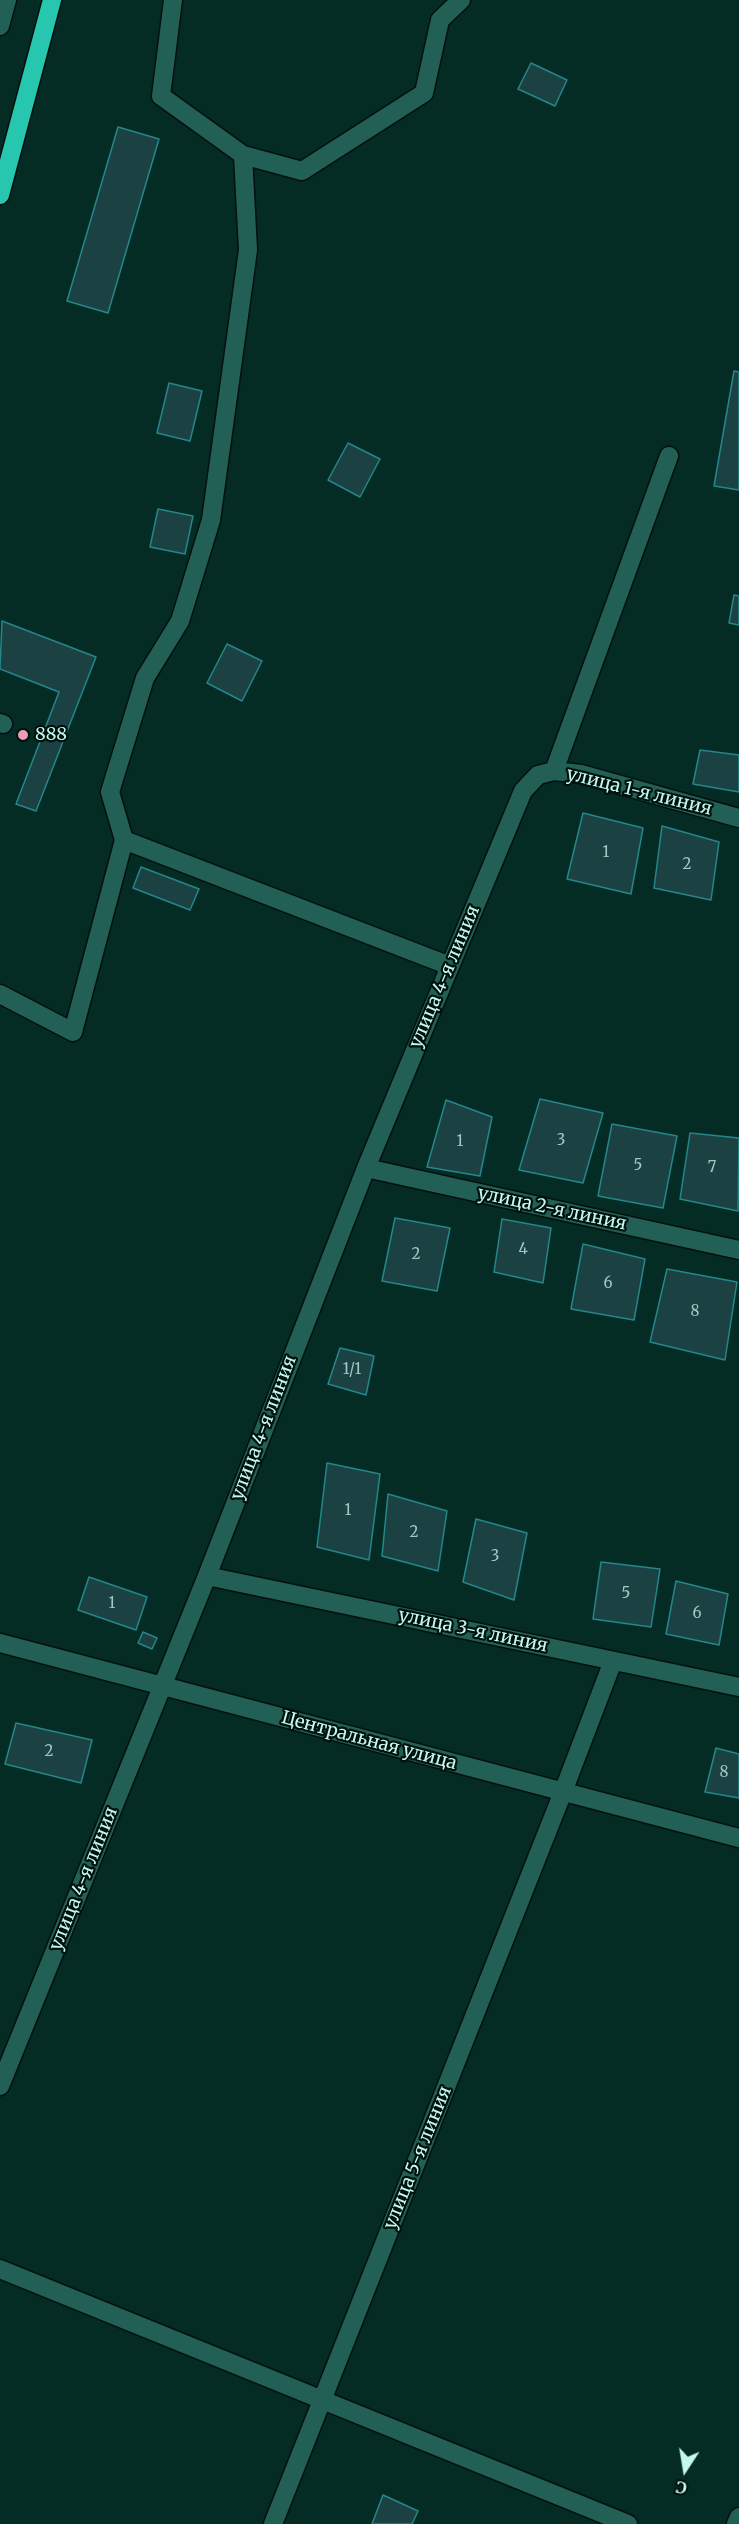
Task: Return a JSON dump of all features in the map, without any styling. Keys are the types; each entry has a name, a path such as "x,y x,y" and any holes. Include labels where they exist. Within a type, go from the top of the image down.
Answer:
{"highway":[{"path":"0,195 52,0"}],"street":[{"path":"0,26 7,0"},
{"path":"173,0 161,96 243,155 302,171 424,93 440,20 461,0"},
{"path":"0,994 73,1032 124,840 110,792 145,678 180,621 211,520 248,250 243,155"},
{"name":"улица 4-я линия","path":"0,2086 207,1576 366,1168 523,791 546,773 669,456"},
{"name":"улица 1-я линия","path":"546,773 581,774 739,818"},
{"path":"124,840 450,966"},
{"name":"улица 2-я линия","path":"366,1168 739,1250"},
{"name":"улица 3-я линия","path":"207,1576 739,1687"},
{"name":"Центральная улица","path":"0,1643 739,1838"},
{"name":"улица 5-я линия","path":"273,2524 563,1792 613,1660"},
{"path":"0,2269 628,2524"},
{"path":"736,2524 739,2517"}],"building":[{"path":"531,63 567,80 555,106 518,89"},
{"path":"118,127 159,139 108,313 67,301"},
{"path":"734,371 739,372 739,490 714,486"},
{"path":"169,383 202,391 190,441 157,433"},
{"path":"348,443 380,459 360,497 328,480"},
{"path":"158,509 193,516 185,554 150,547"},
{"path":"734,595 739,596 739,625 729,623"},
{"path":"2,621 96,657 36,811 16,804 59,692 0,669"},
{"path":"227,644 262,661 242,701 207,683"},
{"path":"700,750 739,755 739,792 693,784"},
{"path":"583,813 643,828 631,894 567,879"},
{"path":"662,826 719,842 711,900 654,888"},
{"path":"141,867 199,889 190,910 133,888"},
{"path":"540,1099 603,1113 583,1183 519,1170"},
{"path":"446,1100 492,1117 480,1176 427,1167"},
{"path":"612,1124 677,1136 663,1208 598,1196"},
{"path":"690,1133 739,1138 738,1211 680,1199"},
{"path":"395,1218 450,1228 437,1291 382,1281"},
{"path":"502,1219 551,1228 543,1283 494,1272"},
{"path":"583,1244 645,1259 634,1320 571,1309"},
{"path":"667,1269 737,1282 725,1360 650,1342"},
{"path":"340,1348 374,1356 366,1395 328,1384"},
{"path":"327,1463 380,1474 369,1560 317,1547"},
{"path":"388,1494 447,1511 438,1571 382,1556"},
{"path":"476,1519 527,1533 514,1600 463,1582"},
{"path":"601,1562 660,1569 651,1627 593,1619"},
{"path":"89,1577 147,1597 136,1630 78,1610"},
{"path":"676,1581 728,1594 719,1645 666,1634"},
{"path":"143,1632 157,1638 152,1649 138,1643"},
{"path":"16,1723 92,1740 81,1783 5,1764"},
{"path":"716,1748 739,1754 739,1798 705,1792"},
{"path":"383,2495 418,2511 412,2524 372,2524"}],"place":[{"name":"888","path":"23,735"}]}
